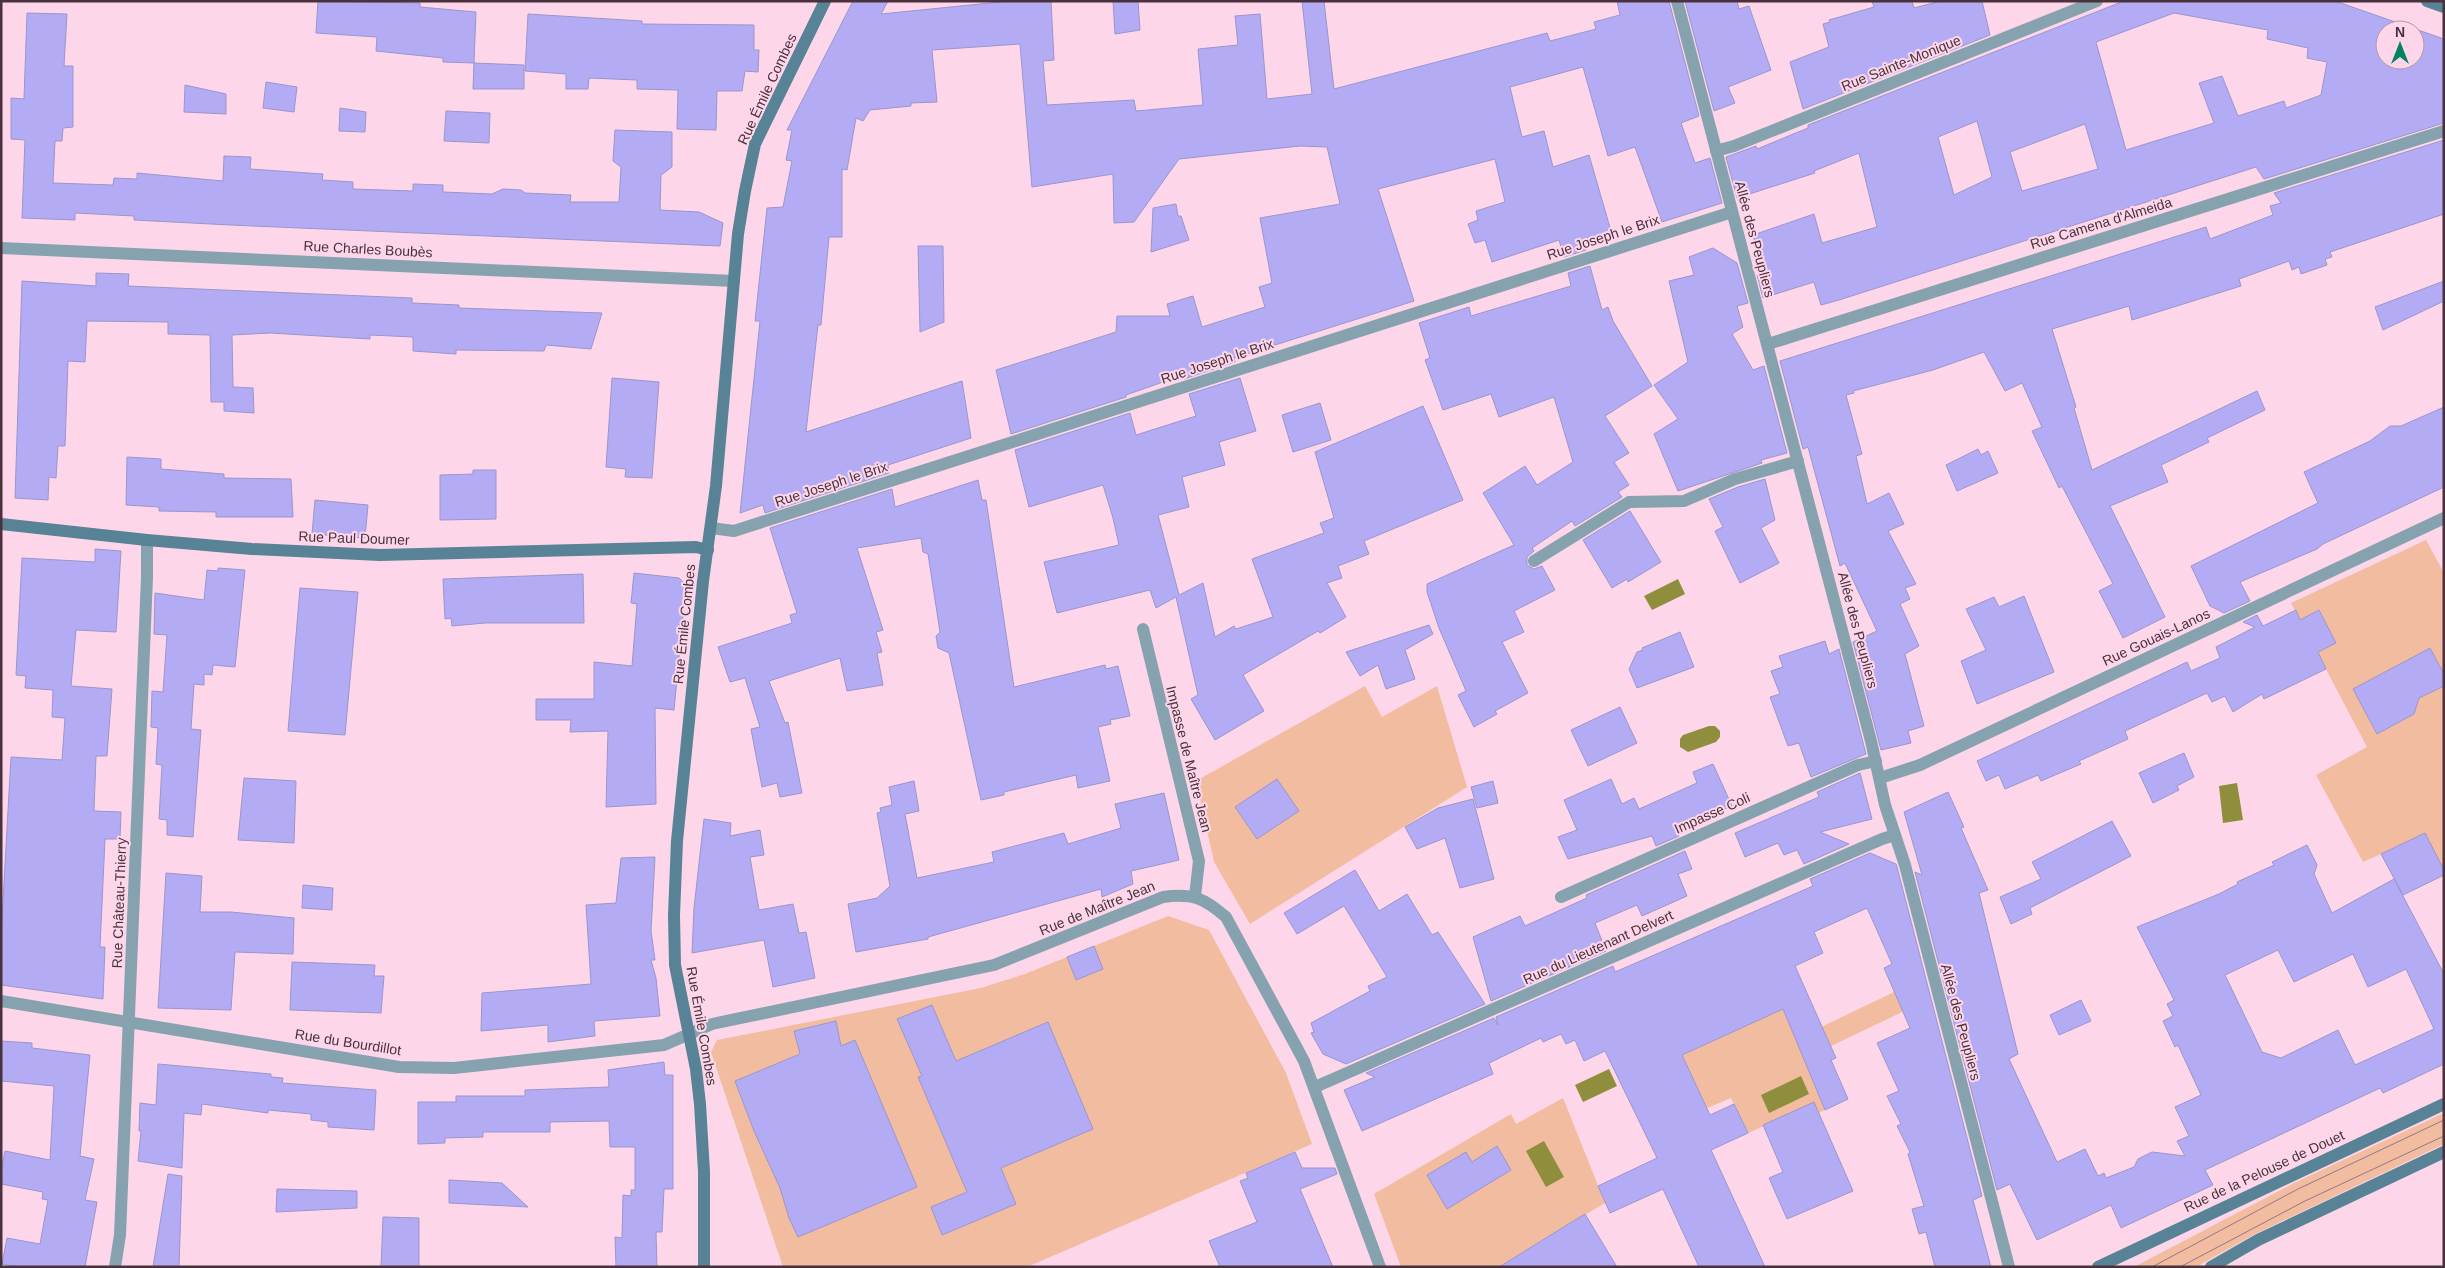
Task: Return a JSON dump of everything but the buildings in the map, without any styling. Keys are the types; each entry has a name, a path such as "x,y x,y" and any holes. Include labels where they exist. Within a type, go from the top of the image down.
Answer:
{"street":[{"name":"Rue Émile Combes","path":"704,1267 704,1172 698,1087 690,1034 675,966 674,915 677,841 708,550 739,225 755,144 825,1"},
{"name":"Allée des Peupliers","path":"1678,1 1894,835 1905,865 2009,1267"},
{"name":"Rue Sainte-Monique","path":"1716,151 1734,146 2097,1"},
{"path":"2427,1 2444,7"},
{"name":"Rue Camena d'Almeida","path":"1768,344 2444,131"},
{"name":"Rue Joseph le Brix","path":"710,528 734,531 1732,212"},
{"name":"Rue Charles Boubès","path":"1,248 734,281"},
{"path":"1534,561 1629,502 1684,501 1735,479 1798,461"},
{"name":"Rue Gouais-Lanos","path":"1880,778 1920,765 2444,518"},
{"name":"Rue Paul Doumer","path":"1,524 146,540 252,549 380,555 696,547 708,550"},
{"name":"Rue Château-Thierry","path":"115,1267 115,1253 120,1235 142,704 146,540"},
{"name":"Impasse de Maître Jean","path":"1143,629 1199,861 1195,896"},
{"name":"Impasse Coli","path":"1561,897 1858,765 1876,761"},
{"name":"Rue du Lieutenant Delvert","path":"1315,1087 1882,838 1894,835"},
{"path":"1195,896 1209,902 1226,917 1304,1061 1380,1267"},
{"name":"Rue de Maître Jean","path":"690,1034 712,1024 994,966 1163,897 1195,896"},
{"name":"Rue du Bourdillot","path":"1,1001 408,1067 454,1068 664,1045 690,1034"},
{"name":"Rue de la Pelouse de Douet","path":"2098,1267 2444,1104"},
{"path":"2211,1267 2258,1240 2444,1152"}],"shaded area":[{"path":"2426,540 2444,573 2444,870 2425,834 2363,862 2316,775 2367,747 2291,603"},
{"path":"1678,579 1685,594 1652,610 1644,596"},
{"path":"1365,686 1382,717 1437,686 1467,787 1250,924 1214,862 1196,781"},
{"path":"1709,726 1715,726 1720,731 1720,737 1716,742 1688,752 1680,747 1680,739 1683,735"},
{"path":"2237,783 2243,820 2223,823 2219,786"},
{"path":"1168,916 1209,930 1286,1073 1312,1144 1027,1267 783,1267 711,1052 717,1040 981,988 1025,974"},
{"path":"1769,977 1796,1039 1915,982 1921,1003 1804,1059 1825,1110 1787,1127 1764,1126 1748,1133 1731,1098 1664,1126 1645,1034"},
{"path":"1609,1069 1617,1086 1583,1102 1575,1085"},
{"path":"1801,1076 1809,1094 1769,1113 1761,1095"},
{"path":"1563,1098 1605,1203 1498,1267 1401,1267 1374,1194 1511,1114 1516,1124"},
{"path":"2444,1113 2444,1144 2253,1235 2196,1267 2134,1267 2294,1183"},
{"path":"1544,1141 1564,1177 1546,1187 1526,1151"}],"tram line":[{"path":"2152,1267 2298,1189 2444,1120"},
{"path":"2180,1267 2305,1201 2444,1136"}]}
